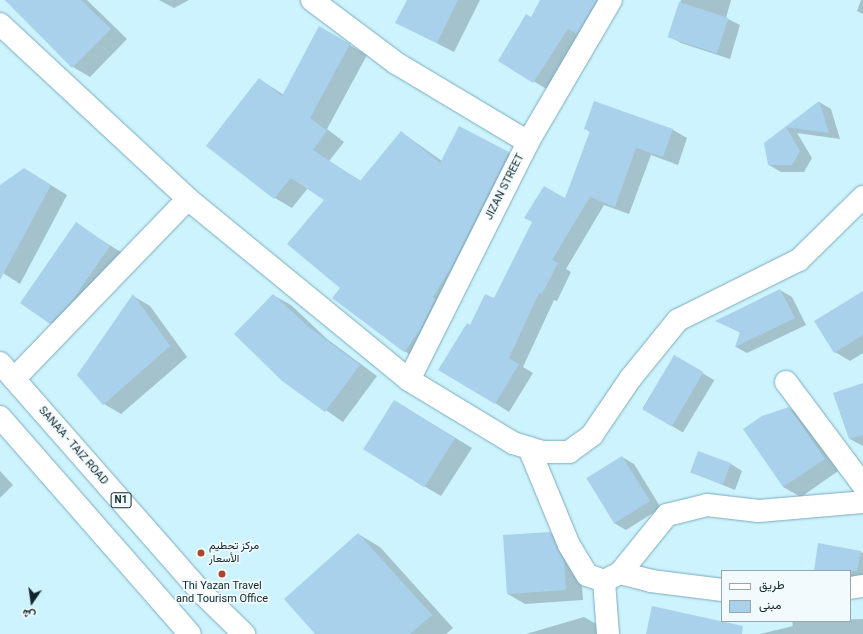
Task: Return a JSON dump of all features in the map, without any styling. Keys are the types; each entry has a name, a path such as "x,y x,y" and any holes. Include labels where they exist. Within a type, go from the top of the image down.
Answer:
{"main road":[{"path":"312,0 396,62 528,142"},
{"name":"JIZAN STREET","path":"409,380 528,142 611,0"},
{"path":"0,24 188,199 409,380 513,443 542,452 569,452 592,435 630,379 678,320 799,260 863,197"},
{"path":"14,379 188,199"},
{"name":"SANA'A - TAIZ ROAD","path":"0,363 202,593 244,634"},
{"path":"786,382 863,485"},
{"path":"0,417 190,634"},
{"path":"529,448 569,545 587,575 721,590"},
{"path":"608,634 612,577 667,515 707,505 759,510 863,502"},
{"path":"851,588 863,586"}],"building":[{"path":"5,0 81,0 111,29 72,68"},
{"path":"407,0 458,0 437,43 395,23"},
{"path":"540,0 597,0 577,34 568,29 533,83 498,61 526,14 531,17"},
{"path":"679,2 728,18 717,53 668,37"},
{"path":"319,26 350,44 310,118 327,131 313,150 360,181 401,131 440,163 459,126 509,152 452,266 433,297 435,299 419,332 404,352 332,298 340,288 287,244 324,200 291,178 274,199 206,146 259,78 282,96"},
{"path":"594,101 673,129 663,157 636,148 615,207 590,197 552,260 558,263 542,294 539,293 509,358 519,364 495,404 438,370 467,323 470,325 485,294 494,298 532,222 524,218 544,186 565,198 590,131 584,129"},
{"path":"819,101 829,133 786,127 800,151 792,165 768,165 764,143"},
{"path":"24,168 51,185 0,280 0,185"},
{"path":"76,222 110,246 71,302 50,324 20,303"},
{"path":"780,289 795,318 735,347 740,332 715,321"},
{"path":"863,291 863,335 834,353 814,321"},
{"path":"133,294 170,346 103,405 77,375"},
{"path":"273,294 310,328 360,365 325,412 282,381 234,334"},
{"path":"674,355 703,372 672,427 642,410"},
{"path":"863,383 863,435 849,439 833,393"},
{"path":"394,400 455,438 424,487 363,449"},
{"path":"789,407 825,459 783,487 743,429 762,416"},
{"path":"698,451 731,463 723,485 690,473"},
{"path":"622,456 650,501 614,523 586,478"},
{"path":"550,532 564,561 566,590 507,594 503,535"},
{"path":"358,533 432,615 410,634 315,634 284,599"},
{"path":"818,543 861,551 857,571 814,570"},
{"path":"652,606 743,626 742,634 646,634"}],"place":[{"name":"مركز تحطيم الأسعار","path":"201,553"},
{"name":"Thi Yazan Travel and Tourism Office","path":"222,574"}]}
